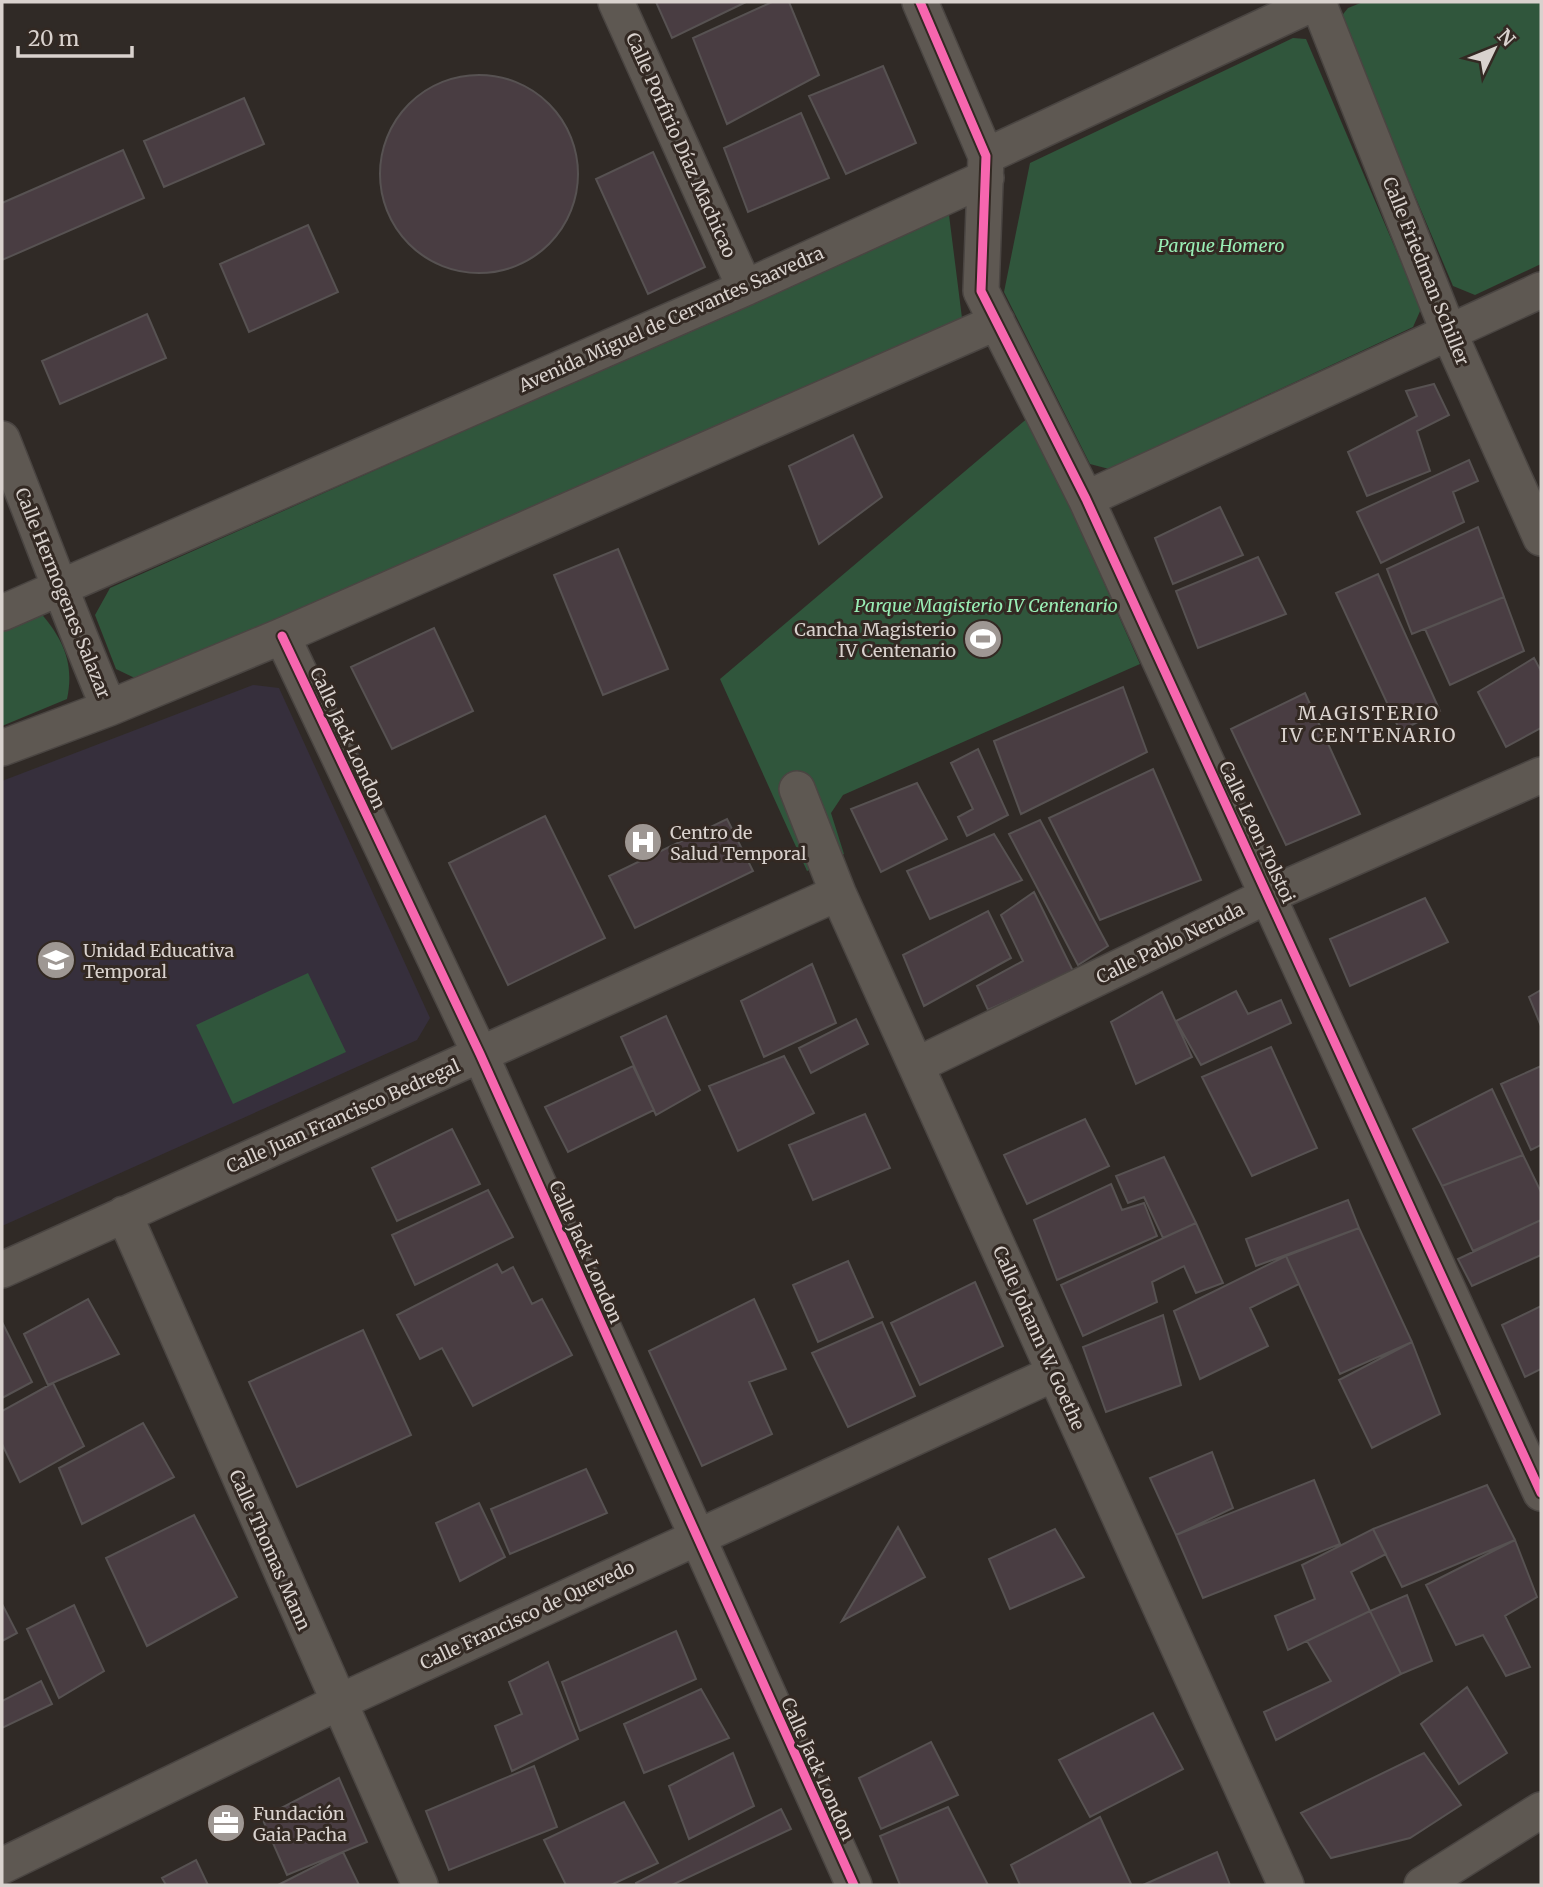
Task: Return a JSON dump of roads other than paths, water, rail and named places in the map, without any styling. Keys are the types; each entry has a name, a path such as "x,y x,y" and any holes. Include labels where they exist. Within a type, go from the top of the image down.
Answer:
{"street":[{"name":"Calle Porfirio Díaz Machicao","path":"617,2 745,288"},
{"name":"Calle Leon Tolstoi","path":"920,2 986,167 981,291 1086,499 1541,1493"},
{"name":"Avenida Miguel de Cervantes Saavedra","path":"2,612 745,288 1317,2"},
{"name":"Calle Friedman Schiller","path":"1317,2 1449,333 1541,538"},
{"path":"1086,499 1541,290"},
{"path":"2,748 109,708 282,636 997,322"},
{"name":"Calle Hermogenes Salazar","path":"2,439 58,588 109,708"},
{"name":"Calle Jack London","path":"282,636 480,1054 695,1537 854,1885"},
{"name":"Calle Pablo Neruda","path":"917,1065 1269,895 1541,775"},
{"name":"Calle Johann W. Goethe","path":"797,789 838,893 1286,1885"},
{"name":"Calle Juan Francisco Bedregal","path":"2,1270 838,893"},
{"name":"Calle Thomas Mann","path":"124,1214 337,1703 420,1885"},
{"name":"Calle Francisco de Quevedo","path":"2,1866 337,1703 1055,1373"},
{"path":"1422,1885 1541,1810"}],"place":[{"name":"Cancha Magisterio IV Centenario","path":"983,639"},
{"name":"Centro de Salud Temporal","path":"643,842"},
{"name":"Unidad Educativa Temporal","path":"56,960"},
{"name":"Fundación Gaia Pacha","path":"226,1823"}],"district":[{"name":"MAGISTERIO IV CENTENARIO","path":"1369,724"}],"park label":[{"name":"Parque Homero","path":"1221,245"},
{"name":"Parque Magisterio IV Centenario","path":"986,605"}]}
